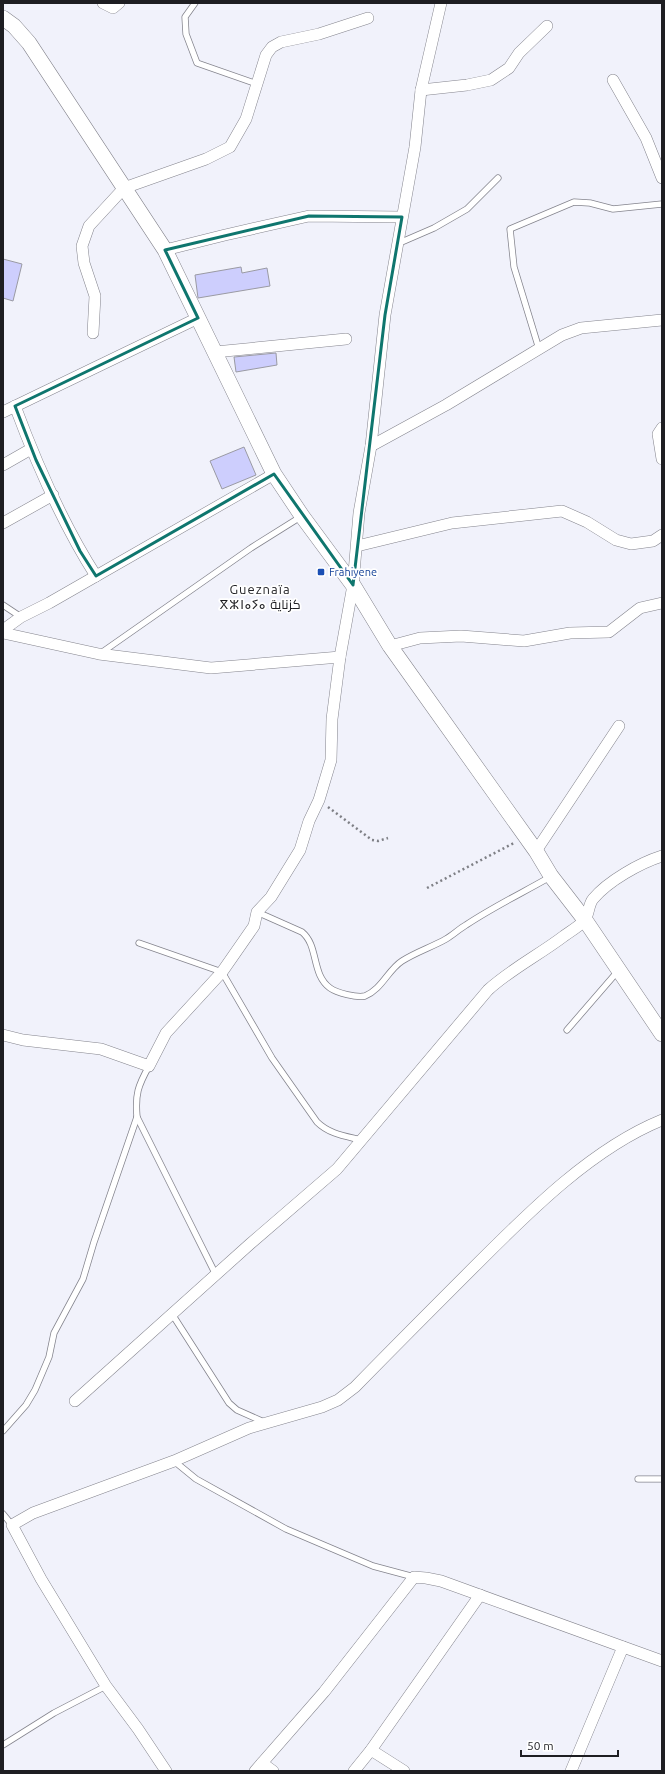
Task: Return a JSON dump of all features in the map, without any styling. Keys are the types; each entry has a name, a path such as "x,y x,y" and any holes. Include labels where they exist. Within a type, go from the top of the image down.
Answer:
{"street":[{"path":"102,3 113,8 119,3"},
{"path":"3,1035 23,1040 101,1049 149,1066 166,1033 222,972 254,926 257,912 271,897 300,850 309,820 319,800 331,760 332,719 340,657 353,585 360,513 371,446 385,315 415,147 421,90 441,3"},
{"path":"3,18 14,26 29,44 165,250 274,474 302,516 353,585 390,646 536,851 551,876 585,920 662,1034"},
{"path":"93,333 95,296 84,263 82,246 89,226 124,188 206,159 230,147 246,119 266,55 272,47 281,42 319,34 368,18"},
{"path":"421,90 467,85 491,80 509,68 519,53 547,26"},
{"path":"613,80 646,138 662,178"},
{"path":"165,250 310,216 402,217"},
{"path":"3,412 198,318"},
{"path":"371,446 446,405 562,335 581,328 662,320"},
{"path":"215,352 346,338"},
{"path":"15,406 31,449 80,551 96,576"},
{"path":"662,428 658,434 662,459"},
{"path":"3,465 31,449"},
{"path":"3,632 21,616 49,603 274,474"},
{"path":"3,523 53,495"},
{"path":"357,546 452,523 562,511 587,522 616,540 631,544 653,541 662,535"},
{"path":"390,646 420,638 475,636 524,641 570,633 609,632 640,608 662,603"},
{"path":"3,632 99,654 211,668 340,657"},
{"path":"536,851 619,726"},
{"path":"75,1401 337,1169 398,1094 488,990 502,978 550,946 585,920 592,901 600,892 634,869 650,860 662,856"},
{"path":"166,1771 138,1729 106,1686 41,1579 12,1525 33,1513 59,1502 100,1489 174,1461 243,1430 322,1407 338,1400 355,1387 516,1224 546,1198 606,1149 633,1133 662,1120"},
{"path":"272,1771 258,1767 324,1692 414,1577 441,1581 662,1661"},
{"path":"354,1771 371,1750 480,1596"},
{"path":"571,1771 623,1647"},
{"path":"371,1750 404,1771"}],"lane":[{"path":"195,3 185,17 186,34 197,63 257,84"},
{"path":"397,244 434,228 467,209 498,178"},
{"path":"539,349 514,267 510,229 574,202 590,203 613,209 662,204"},
{"path":"99,654 251,548 302,516"},
{"path":"3,605 21,616"},
{"path":"257,912 302,932 307,937 316,968 331,988 363,996 372,992 384,981 394,967 402,961 446,938 466,924 551,876"},
{"path":"139,943 222,972 272,1058 317,1122 324,1128 339,1135 361,1140"},
{"path":"567,1030 619,970"},
{"path":"149,1066 142,1078 135,1098 137,1117 216,1275"},
{"path":"3,1431 22,1409 35,1390 49,1357 54,1333 83,1279 94,1242 137,1117"},
{"path":"172,1314 229,1403 237,1410 266,1423"},
{"path":"174,1461 201,1482 286,1529 373,1566 414,1577"},
{"path":"638,1479 662,1479"},
{"path":"3,1514 12,1525"},
{"path":"3,1746 54,1713 106,1686"}],"path":[{"path":"319,800 372,840 378,841 388,838"},
{"path":"427,888 526,837"}],"highlighted area":[{"path":"309,216 402,217 385,315 353,585 274,474 96,576 80,551 36,460 15,406 198,318 165,250"}],"building":[{"path":"3,259 22,264 13,301 3,298"},
{"path":"241,267 242,273 267,268 270,286 198,298 195,275"},
{"path":"276,353 277,365 236,372 234,357"},
{"path":"244,447 256,475 222,489 210,461"}],"place":[{"name":"Frahiyene","path":"321,572"}],"district":[{"name":"Gueznaïa ⴳⵣⵏⴰⵢⴰ كزناية","path":"260,596"}]}
